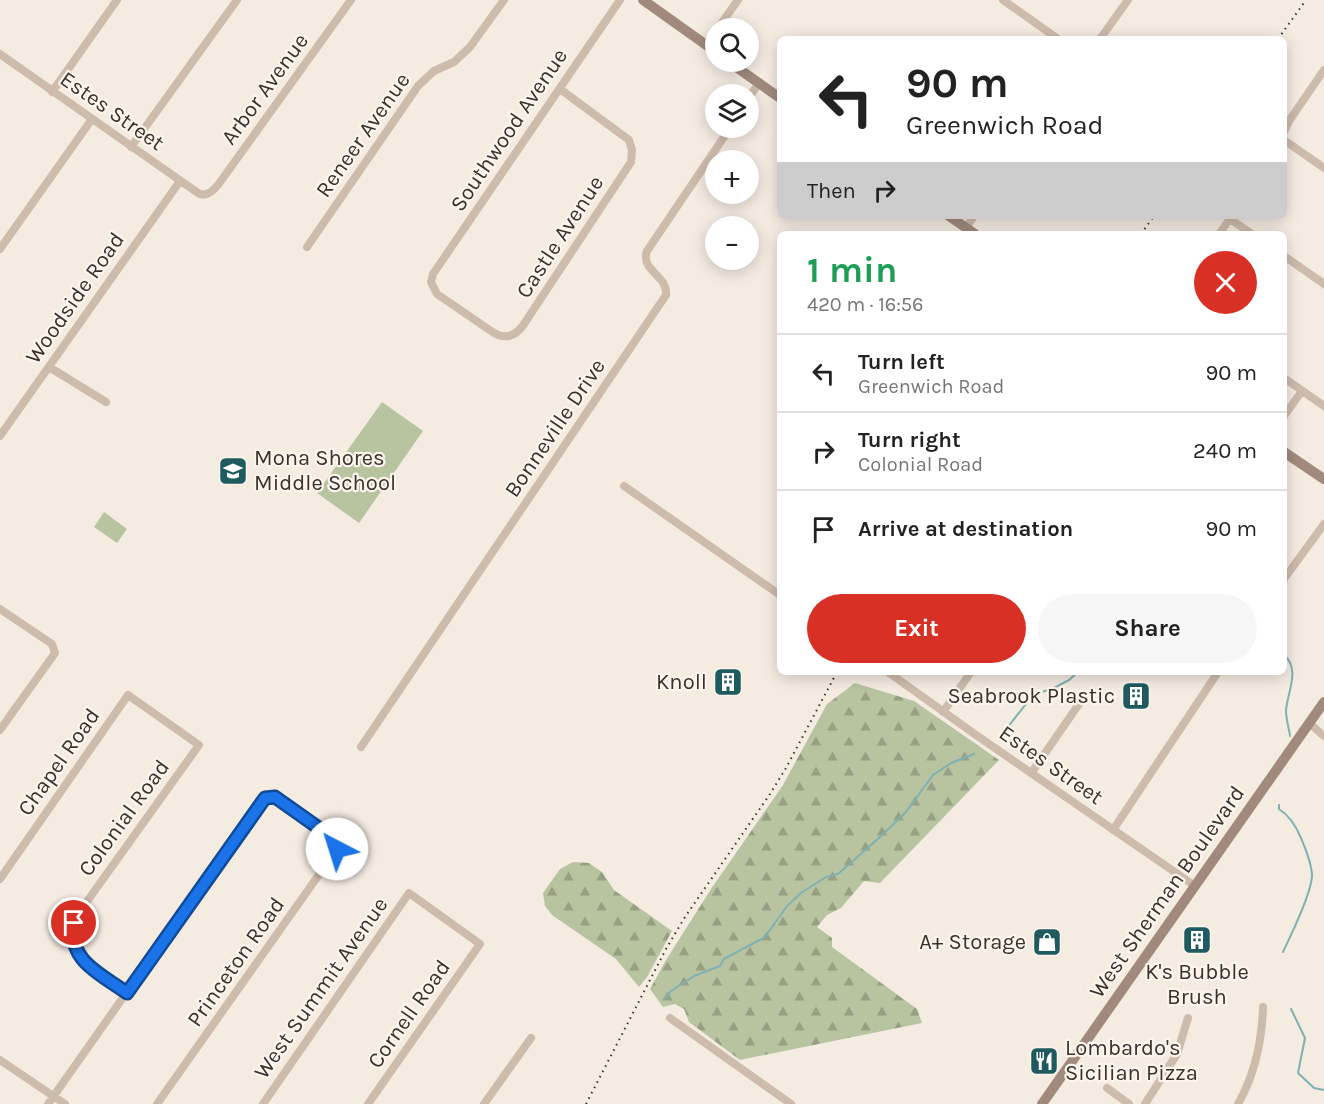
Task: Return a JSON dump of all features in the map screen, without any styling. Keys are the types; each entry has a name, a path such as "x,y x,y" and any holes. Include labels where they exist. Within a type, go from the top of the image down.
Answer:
{"main road":[{"path":"643,0 705,45"},
{"path":"743,72 777,96"},
{"path":"953,219 970,231"},
{"path":"1287,454 1324,479"},
{"name":"West Sherman Boulevard","path":"1042,1104 1324,702"}],"street":[{"path":"52,92 117,0"},
{"path":"131,147 237,0"},
{"name":"Arbor Avenue","path":"205,195 219,185 351,0"},
{"name":"Reneer Avenue","path":"307,247 418,86 434,71 454,62 471,47 504,0"},
{"name":"Southwood Avenue","path":"508,337 494,333 437,294 431,282 433,274 620,0"},
{"path":"725,18 738,0"},
{"path":"1003,0 1054,36"},
{"path":"1102,36 1128,0"},
{"path":"0,65 3,56"},
{"name":"Estes Street","path":"3,56 180,181 201,195 205,195"},
{"path":"1287,125 1324,70"},
{"name":"Castle Avenue","path":"508,337 518,331 528,317 631,162 632,150 629,140 560,89"},
{"path":"0,249 92,119"},
{"name":"Bonneville Drive","path":"361,747 666,295 664,281 646,264 644,259 647,251 723,138"},
{"path":"1287,142 1324,168"},
{"name":"Woodside Road","path":"0,436 180,181"},
{"path":"1233,219 1248,231"},
{"path":"1287,258 1324,284"},
{"path":"49,367 106,402"},
{"path":"1287,380 1324,406"},
{"path":"1287,412 1302,391"},
{"path":"624,486 777,594"},
{"path":"1287,575 1324,525"},
{"path":"0,609 52,644 55,653 0,730"},
{"name":"Estes Street","path":"892,675 1195,886"},
{"path":"943,712 970,675"},
{"path":"1113,830 1216,675"},
{"name":"Colonial Road","path":"127,993 85,963 79,956 73,942 74,923 78,914 199,744 128,695"},
{"name":"Chapel Road","path":"0,879 128,695"},
{"path":"1032,772 1079,704"},
{"path":"1309,723 1324,736"},
{"name":"Princeton Road","path":"127,993 267,796 275,797 335,839 338,847 335,853 157,1104"},
{"name":"Cornell Road","path":"368,1104 480,944 409,893"},
{"name":"West Summit Avenue","path":"263,1104 409,893"},
{"path":"48,1104 127,993"},
{"path":"1238,1104 1257,1055 1262,1031 1263,1007"},
{"path":"670,1018 791,1104"},
{"path":"1145,1104 1177,1054 1188,1018"},
{"path":"484,1104 531,1038"},
{"path":"0,1060 65,1104"},
{"path":"1107,1088 1129,1104"}],"green space":[{"path":"382,402 423,431 359,523 317,493"},
{"path":"104,512 127,529 117,543 94,527"},
{"path":"855,683 914,701 999,760 880,883 864,881 841,908 827,915 817,927 832,938 832,947 917,1009 922,1023 740,1060 689,1022 684,1009 675,1004 663,1007 650,989 711,889 783,785 827,704"},
{"path":"573,862 589,863 602,872 614,890 672,931 647,977 639,987 616,959 552,915 545,906 543,893 560,869"}],"waterway":[{"path":"1287,659 1292,667 1292,682 1286,711 1290,736"},
{"path":"1003,733 1034,694 1052,689 1075,675"},
{"path":"665,999 671,991 694,976 720,966 724,959 765,937 787,906 801,893 826,877 838,874 906,812 933,775 951,763 974,754"},
{"path":"1279,805 1279,809 1295,825 1308,856 1312,874 1305,902 1283,952"},
{"path":"1291,1009 1305,1038 1298,1073 1314,1088 1324,1090"}],"railway":[{"path":"1280,36 1306,0"},
{"path":"1143,231 1152,219"},
{"path":"586,1104 666,949 685,917 770,794 835,675"}],"place":[{"name":"Mona Shores Middle School","path":"233,471"},
{"name":"Knoll","path":"728,682"},
{"name":"Seabrook Plastic","path":"1136,696"},
{"name":"K's Bubble Brush","path":"1197,940"},
{"name":"A+ Storage","path":"1047,942"},
{"name":"Lombardo's Sicilian Pizza","path":"1044,1061"}],"route":[{"path":"74,923 73,942 79,956 85,963 127,993 267,796 279,799 335,839 338,844 337,849"}]}
